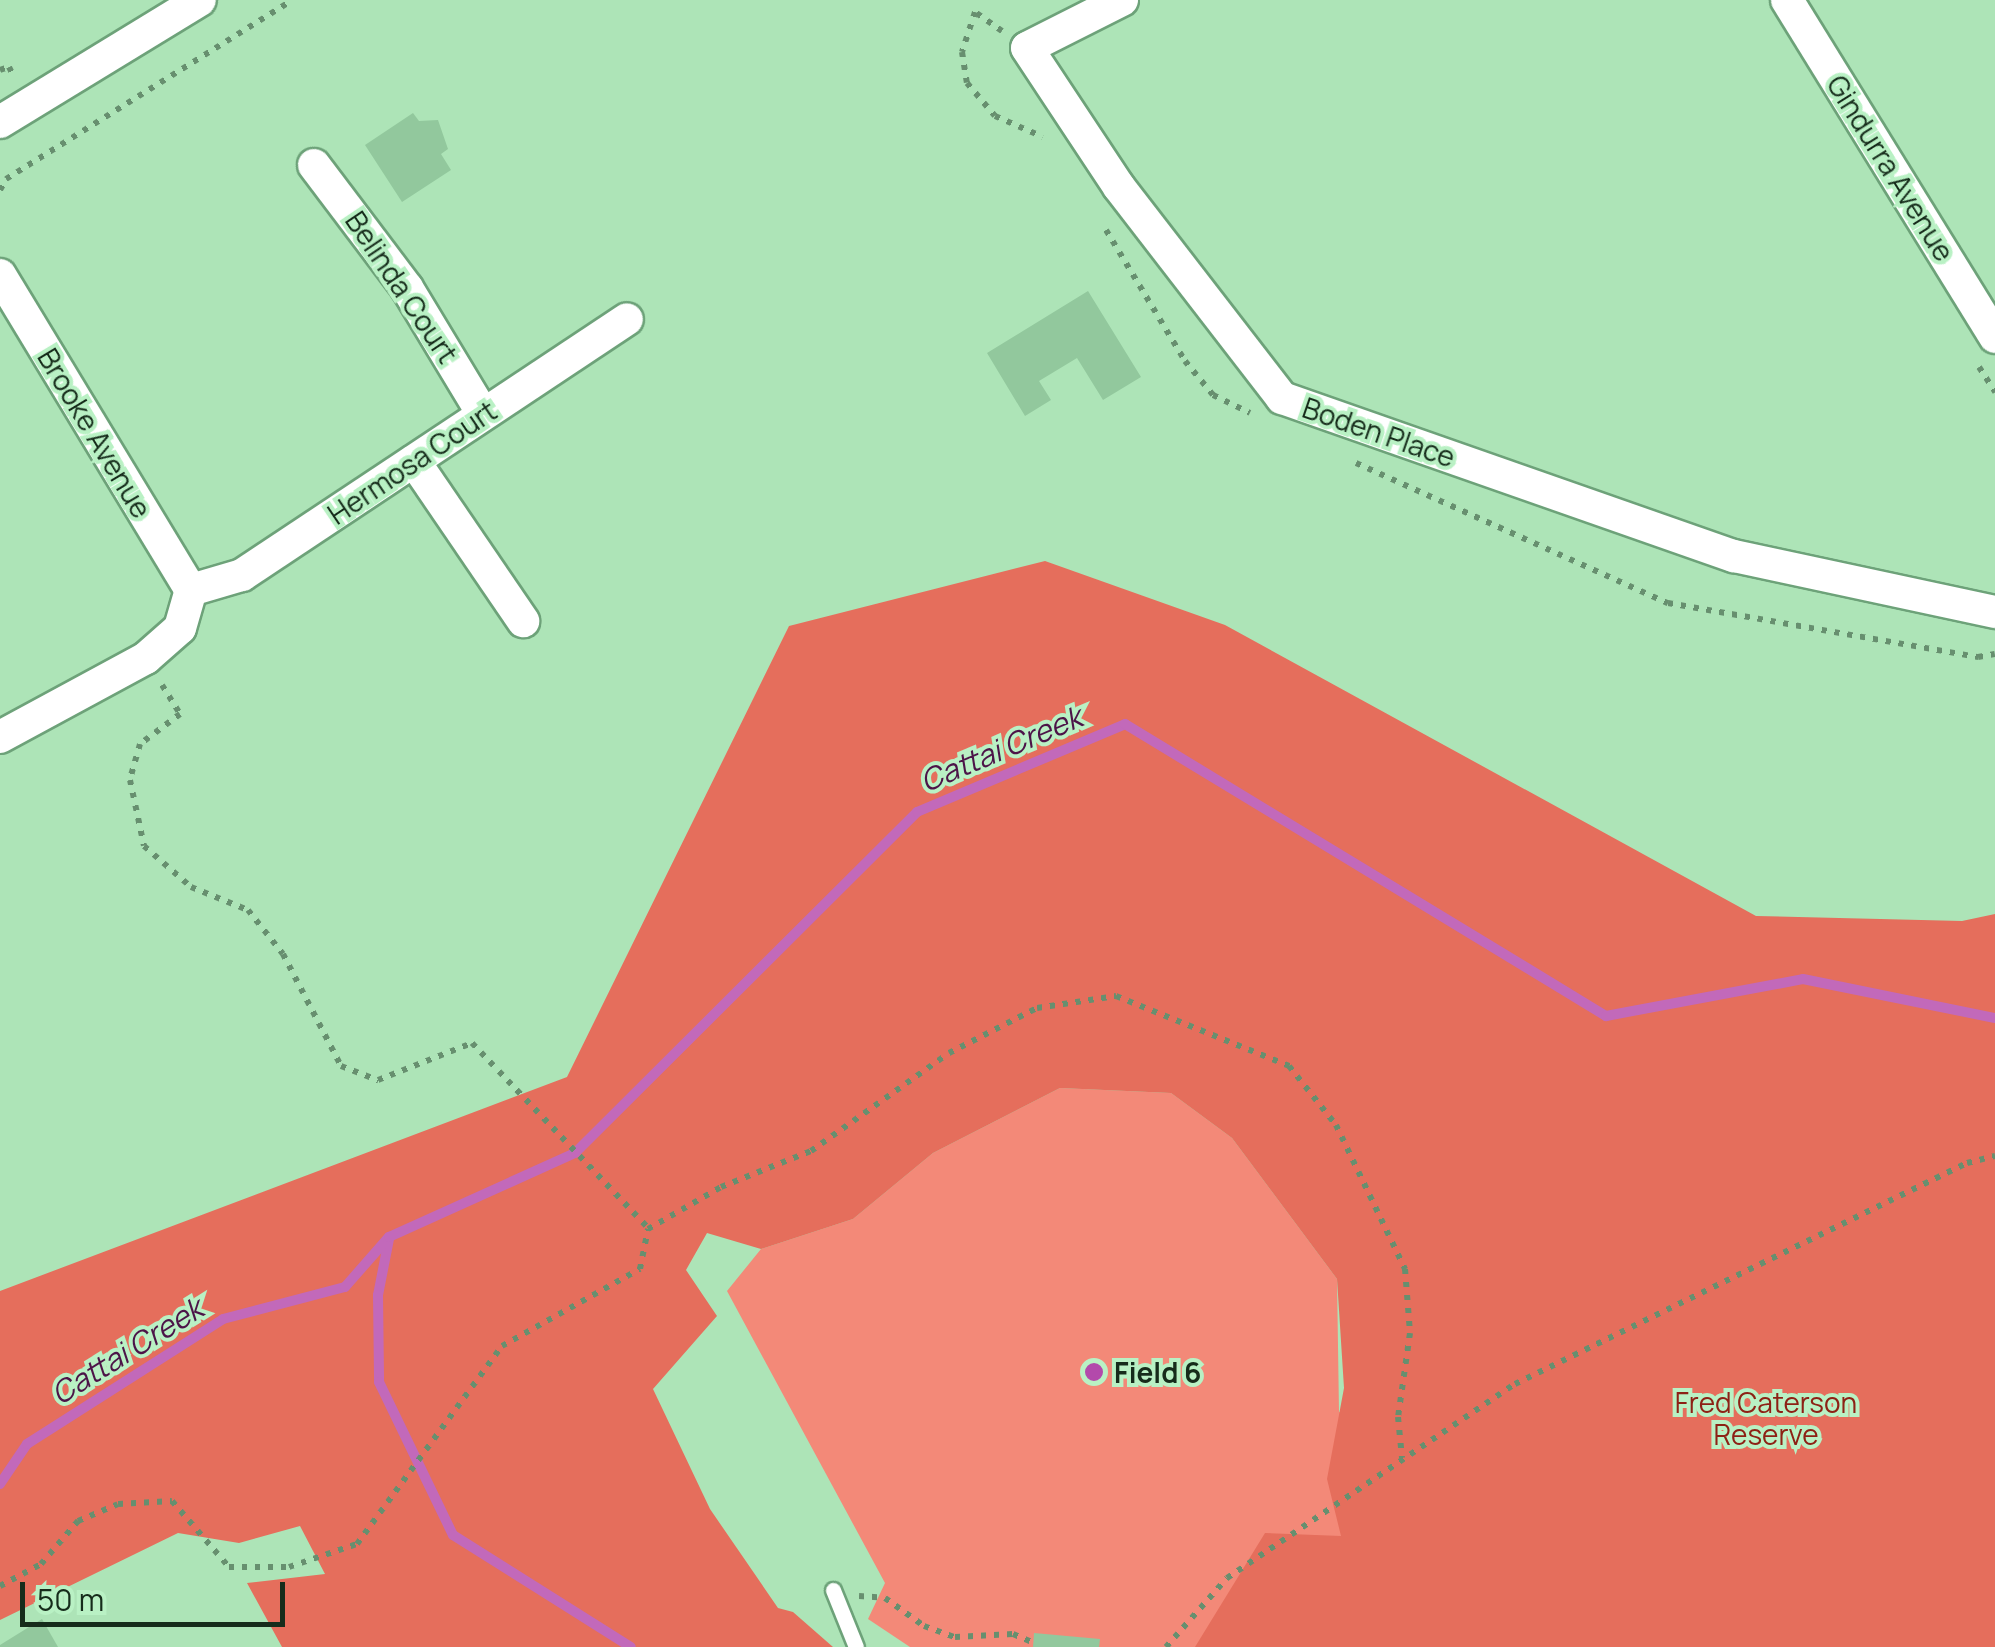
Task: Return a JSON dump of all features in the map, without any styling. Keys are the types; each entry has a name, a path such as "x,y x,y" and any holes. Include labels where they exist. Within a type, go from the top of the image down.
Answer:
{"street":[{"path":"0,122 200,0"},
{"name":"Boden Place","path":"1122,0 1027,48 1119,187 1282,398 1734,556 1995,612"},
{"name":"Gindurra Avenue","path":"1787,0 1995,337"},
{"name":"Belinda Court","path":"314,165 396,272 484,414"},
{"name":"Brooke Avenue","path":"0,276 191,590"},
{"name":"Hermosa Court","path":"191,590 242,574 628,320"},
{"path":"414,461 522,621"},
{"path":"0,737 146,658 180,628 191,590"}],"lane":[{"path":"834,1590 856,1647"}],"path":[{"path":"0,190 6,179 292,0"},
{"path":"0,70 9,67"},
{"path":"146,658 180,714 140,744 130,780 144,846 191,888 248,910 283,954 341,1066 378,1080 472,1043 648,1228"},
{"path":"0,1586 40,1564 78,1521 118,1504 172,1501 229,1567 289,1566 356,1544 502,1346 640,1269 648,1228 721,1187 811,1151 948,1053 1037,1008 1116,996 1289,1066 1336,1126 1405,1270 1410,1333 1398,1417 1402,1458"},
{"path":"1166,1647 1226,1578 1514,1384 1611,1333 1968,1163 1995,1156"},
{"path":"834,1590 885,1598 924,1626 955,1637 1013,1634 1034,1643"}],"shaded area":[{"path":"1060,1088 1171,1093 1232,1138 1337,1279 1339,1412 1995,1647 910,1647 868,1619 885,1583 727,1291 761,1249 853,1219 933,1153"}],"green space":[{"name":"Fred Caterson Reserve","path":"1045,561 1225,625 1756,916 1962,921 1995,914 1995,1647 1195,1647 1265,1533 1341,1536 1327,1479 1344,1388 1337,1279 1232,1138 1171,1093 1060,1088 933,1153 853,1219 761,1249 707,1233 686,1270 717,1316 653,1389 710,1509 778,1608 793,1612 833,1647 282,1647 247,1583 325,1574 300,1526 239,1543 178,1533 0,1620 0,1291 567,1077 789,626"}],"building":[{"path":"413,113 419,121 438,120 448,149 441,154 451,170 402,202 365,145"},
{"path":"1088,291 1141,377 1103,400 1077,358 1039,381 1051,400 1025,416 987,353"},
{"path":"42,1619 58,1647 0,1647 0,1645"},
{"path":"1034,1633 1100,1639 1099,1647 1033,1647"}],"waterway":[{"name":"Cattai Creek","path":"0,1484 27,1444 223,1319 345,1287 389,1237 575,1153 917,812 1125,724 1606,1016 1803,979 1995,1018"},
{"path":"389,1239 378,1295 379,1382 453,1535 631,1647"}],"place":[{"name":"Field 6","path":"1094,1372"}]}
